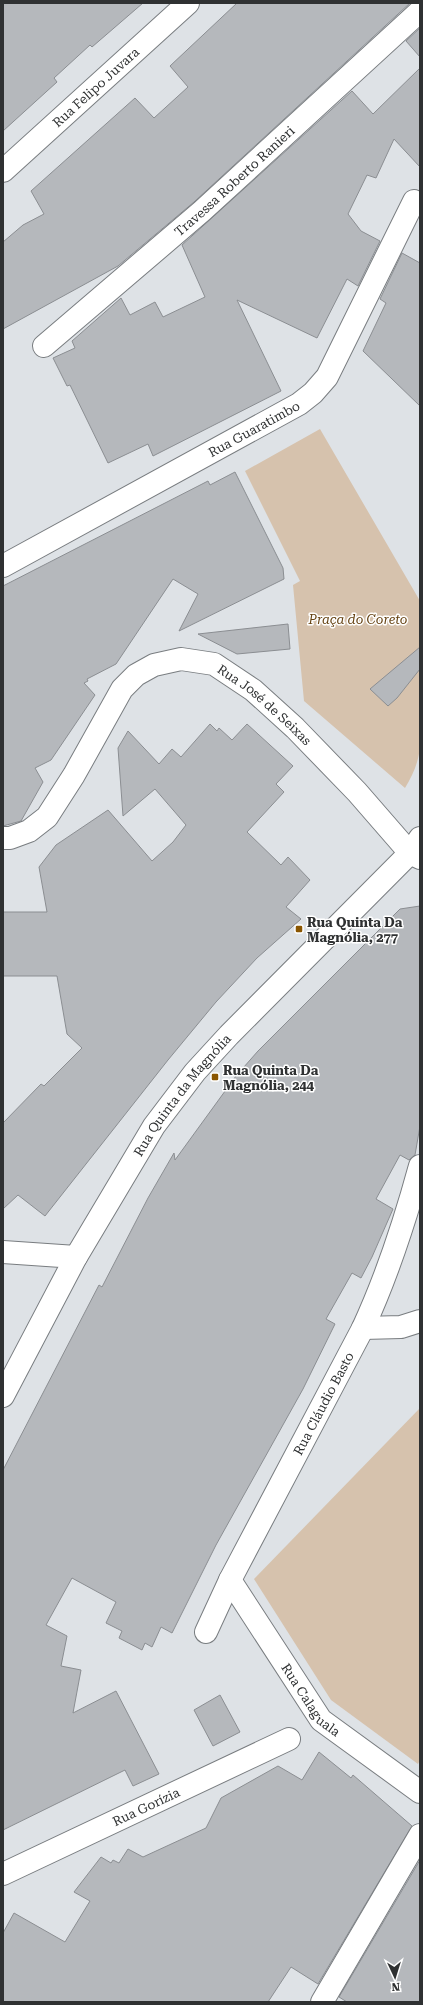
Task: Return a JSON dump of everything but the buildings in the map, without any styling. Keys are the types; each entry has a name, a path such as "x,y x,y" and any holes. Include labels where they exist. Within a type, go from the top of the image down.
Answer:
{"street":[{"name":"Rua Felipo Juvara","path":"3,171 188,3"},
{"name":"Travessa Roberto Ranieri","path":"44,346 202,211 420,11"},
{"name":"Rua Guaratimbo","path":"3,566 299,404 313,392 327,376 414,201"},
{"name":"Rua José de Seixas","path":"3,838 10,838 30,831 47,817 74,775 122,689 136,675 154,665 181,659 214,664 253,690 295,728 417,850"},
{"name":"Rua Quinta da Magnólia","path":"3,1396 76,1257 154,1126 194,1072 261,1002 417,850"},
{"name":"Rua Cláudio Basto","path":"206,1632 230,1580 363,1328 376,1300 420,1166"},
{"path":"3,1252 76,1257"},
{"path":"363,1328 401,1327 420,1320"},
{"name":"Rua Calaguala","path":"230,1580 321,1720 420,1792"},
{"name":"Rua Gorízia","path":"3,1874 289,1738"},
{"path":"322,2002 420,1835"}],"green space":[{"name":"Praça do Coreto","path":"320,429 420,601 420,748 415,769 405,788 304,701 293,585 300,581 245,471"},
{"path":"420,1408 420,1760 418,1764 331,1700 254,1579"}],"place":[{"name":"Rua Quinta Da Magnólia, 277","path":"299,929"},
{"name":"Rua Quinta Da Magnólia, 244","path":"215,1077"}]}
